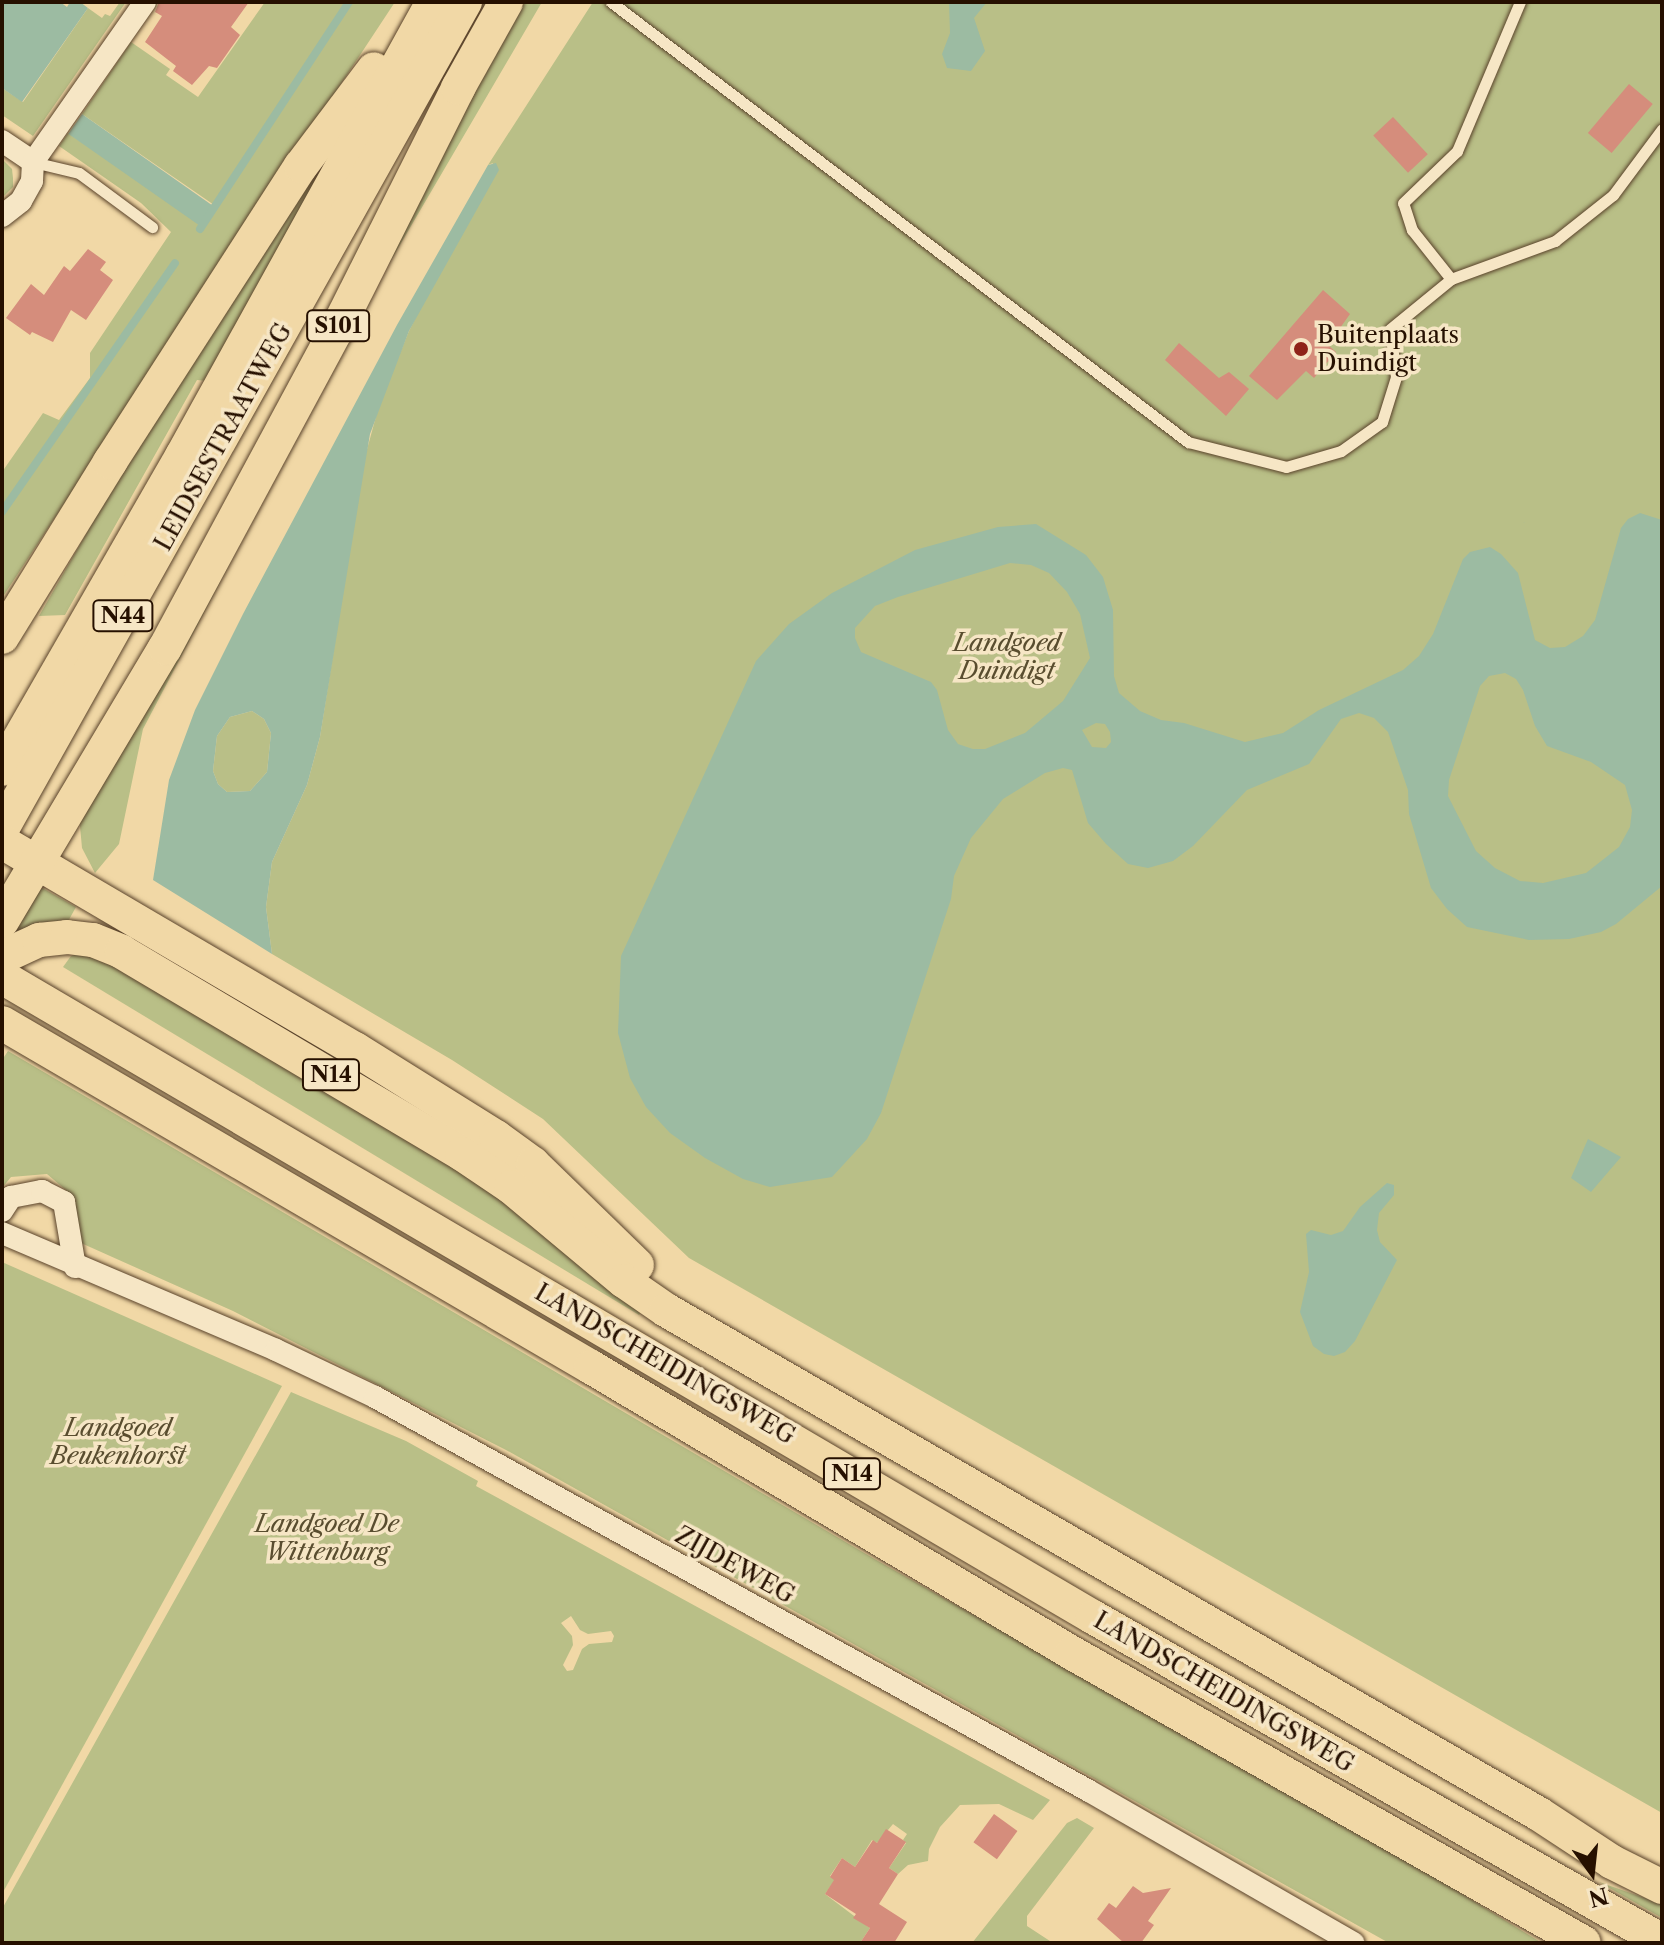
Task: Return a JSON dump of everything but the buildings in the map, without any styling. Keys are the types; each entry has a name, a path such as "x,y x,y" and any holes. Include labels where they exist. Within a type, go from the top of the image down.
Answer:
{"main road":[{"path":"2,637 110,462 301,166 425,2"},
{"name":"LEIDSESTRAATWEG","path":"14,846 230,396 433,2"},
{"name":"LEIDSESTRAATWEG","path":"2,769 230,396 465,2"},
{"name":"S101","path":"75,796 165,648 336,331 458,88 506,2"},
{"name":"N44","path":"2,921 14,846 75,796"},
{"name":"N14","path":"14,846 355,1049 496,1137 533,1164 674,1301 734,1349"},
{"name":"N14","path":"2,957 39,940 67,937 93,940 122,952 462,1154 511,1187 624,1281 734,1349 1539,1814 1612,1862 1662,1887"},
{"name":"LANDSCHEIDINGSWEG","path":"2,977 1093,1617 1662,1941"},
{"name":"LANDSCHEIDINGSWEG","path":"13,1030 591,1367 1072,1653 1584,1943"},
{"name":"N14","path":"1539,1814 1662,1864"}],"street":[{"path":"2,216 21,201 32,181 33,162 145,2"},
{"path":"2,141 33,162"},
{"path":"2,1211 11,1197 42,1191 64,1202 75,1267"},
{"name":"ZIJDEWEG","path":"3,1232 75,1267 276,1350 389,1404 1089,1791 1353,1943"}],"lane":[{"path":"611,2 1188,442 1286,467 1341,451 1382,422 1396,377 1390,329 1451,279 1555,241 1613,195 1662,129"},
{"path":"1451,279 1412,230 1403,203 1457,151 1520,2"},
{"path":"33,162 79,173 152,227"}],"green space":[{"path":"120,2 126,2 33,136 2,115 2,88 23,102 88,8 102,18 105,14 110,16"},
{"path":"265,2 395,2 2,598 2,472 43,413 59,420 90,378 90,353 171,232 141,203 59,146 68,133 205,227 217,207 82,114 131,42 170,69 166,75 198,97"},
{"path":"527,2 542,2 373,291 143,729 119,844 95,873 82,848 79,815 503,20"},
{"name":"Landgoed Duindigt","path":"593,2 1662,2 1662,1813 689,1258 543,1119 452,1060 272,954 266,907 272,862 307,785 320,737 363,464 380,402 409,331 493,163 488,165"},
{"path":"2,159 12,169 13,187 2,198"},
{"path":"309,169 320,175 207,381 197,380 65,615 39,616 113,487"},
{"path":"252,711 264,719 271,733 267,772 250,791 227,792 218,784 213,771 217,736 230,717"},
{"path":"37,885 76,907 66,925 3,942"},
{"path":"78,953 98,955 484,1184 642,1310 639,1315 63,967 71,956"},
{"path":"8,1051 878,1561 1389,1849 1542,1943 1389,1943 506,1450 233,1311 81,1243 74,1197 47,1174 11,1177 2,1188 2,1060"},
{"name":"Landgoed Beukenhorst","path":"2,1262 282,1386 2,1894"},
{"name":"Landgoed De Wittenburg","path":"291,1392 406,1441 478,1481 476,1486 1050,1800 1033,1820 999,1804 960,1805 940,1827 929,1849 928,1861 908,1865 898,1874 889,1868 906,1843 903,1840 907,1834 893,1824 877,1843 872,1840 855,1867 842,1858 830,1876 835,1880 825,1894 870,1928 860,1943 2,1943 2,1909","holes":["571,1616 580,1630 588,1634 611,1631 614,1636 612,1642 589,1644 582,1649 573,1670 567,1671 563,1665 573,1645 572,1636 561,1623"]},
{"path":"1077,1818 1094,1828 1027,1916 1027,1926 1053,1943 972,1943 1067,1823"},
{"path":"1599,1882 1662,1904 1662,1918"}],"shaded area":[{"path":"2,2 60,2 67,7 70,2 80,2 88,8 22,102 2,88"},
{"path":"949,2 987,2 974,18 985,51 971,71 947,68 942,54 950,33"},
{"path":"82,114 217,209 203,228 68,134"},
{"path":"496,163 499,170 409,331 370,434 320,737 307,785 272,862 266,907 272,954 153,880 169,780 195,710 243,614 397,325 488,165","holes":["252,711 264,719 271,733 267,772 250,791 227,792 218,784 213,771 217,736 230,717"]},
{"path":"1640,513 1662,520 1662,886 1616,924 1601,932 1569,939 1529,940 1467,927 1447,909 1431,888 1409,814 1408,790 1388,732 1374,718 1359,713 1341,719 1309,764 1247,790 1193,846 1173,861 1148,868 1128,864 1088,823 1072,770 1063,768 1045,773 1003,799 971,838 954,876 951,899 881,1113 867,1139 832,1177 770,1187 743,1179 705,1158 670,1133 646,1107 630,1078 618,1033 621,956 756,661 789,624 832,593 915,550 998,527 1036,524 1086,555 1103,577 1113,610 1114,676 1119,693 1140,711 1161,720 1184,723 1245,742 1283,733 1319,710 1403,670 1419,656 1433,634 1463,559 1470,552 1490,547 1501,554 1518,573 1535,640 1550,648 1565,647 1583,636 1595,620 1621,528 1628,519","holes":["1010,563 1031,565 1049,573 1067,592 1080,614 1090,658 1063,701 1025,733 985,749 973,749 958,744 948,730 937,690 931,682 861,652 855,638 855,628 875,606","1505,673 1516,679 1535,726 1547,746 1591,762 1625,785 1632,810 1630,827 1619,847 1586,873 1543,883 1520,881 1495,868 1476,851 1448,796 1449,780 1480,686 1489,676","1096,723 1105,724 1111,742 1106,748 1092,747 1082,730"]},
{"path":"1588,1139 1621,1157 1591,1192 1571,1178"},
{"path":"1387,1183 1394,1185 1394,1195 1379,1213 1377,1230 1380,1242 1397,1260 1355,1341 1345,1352 1334,1356 1324,1354 1313,1346 1300,1312 1309,1272 1306,1234 1311,1230 1331,1235 1343,1231 1360,1207"}],"waterway":[{"path":"200,229 349,2"},
{"path":"2,512 175,263"}],"place":[{"name":"Buitenplaats Duindigt","path":"1301,349"}]}
